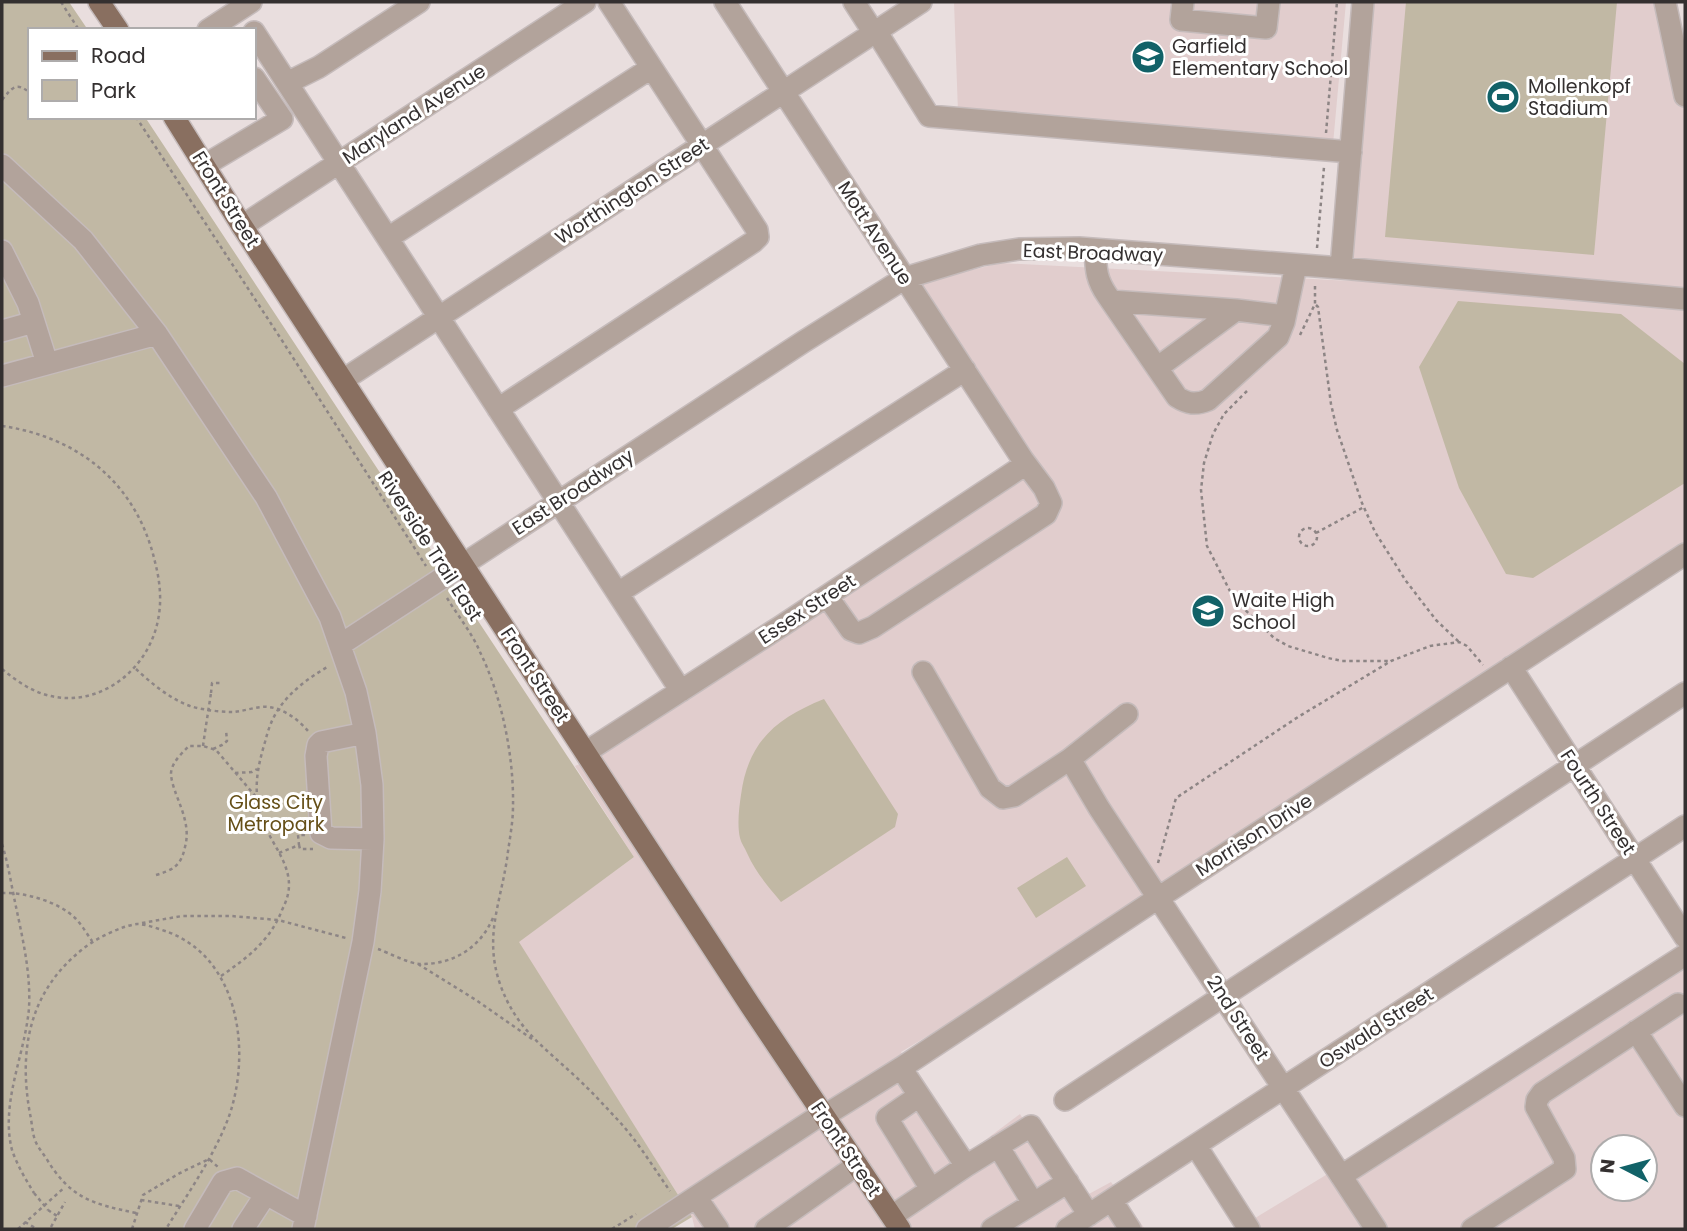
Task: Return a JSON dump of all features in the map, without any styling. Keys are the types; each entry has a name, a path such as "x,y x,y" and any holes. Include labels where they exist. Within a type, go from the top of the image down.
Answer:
{"main road":[{"path":"99,2 117,28"},
{"name":"Front Street","path":"175,119 242,226 750,1005 896,1223"}],"street":[{"path":"287,83 319,67 419,2"},
{"name":"Maryland Avenue","path":"242,226 585,2"},
{"path":"498,409 758,237 757,230 609,2"},
{"name":"Mott Avenue","path":"725,2 1044,488 1051,503 1046,514 873,627 859,633 851,630 827,596"},
{"path":"854,2 929,116 1351,152"},
{"name":"Worthington Street","path":"343,380 921,2"},
{"path":"1183,2 1181,20 1266,28 1269,2"},
{"path":"1341,268 1363,2"},
{"path":"1665,2 1682,64 1685,96"},
{"path":"215,28 241,4 252,28"},
{"path":"256,36 681,691"},
{"path":"388,238 651,68"},
{"path":"205,165 282,120 256,81"},
{"path":"2,165 83,240 158,334 266,497 330,617 356,692 365,733 372,785 370,891 363,943 305,1222 266,1194 237,1178 223,1182 195,1229"},
{"name":"East Broadway","path":"340,645 905,278 981,255 1019,249 1079,248 1685,299"},
{"path":"1095,250 1096,274 1111,301 1177,397 1198,404 1208,400 1278,337 1306,266"},
{"path":"2,251 27,303 47,363"},
{"path":"1111,301 1285,316"},
{"path":"1157,368 1237,310"},
{"path":"2,331 34,322"},
{"path":"2,376 158,334"},
{"path":"618,593 965,370"},
{"name":"Essex Street","path":"586,752 1026,464"},
{"name":"Morrison Drive","path":"648,1229 823,1115 901,1068 1685,554"},
{"path":"923,672 990,788 1003,798 1014,796 1070,759 1127,715"},
{"name":"Fourth Street","path":"1502,673 1574,765 1685,937"},
{"path":"1065,1100 1685,693"},
{"path":"365,733 318,745 316,756 320,841 331,838 373,839"},
{"name":"2nd Street","path":"1070,759 1099,808 1165,893 1222,995 1376,1229"},
{"name":"Oswald Street","path":"1067,1229 1685,826"},
{"path":"1340,1175 1685,955"},
{"path":"1681,1001 1678,1013 1685,1025"},
{"path":"1472,1229 1565,1169 1564,1158 1536,1107 1542,1093 1681,1001"},
{"path":"1636,1031 1685,1106"},
{"path":"901,1068 967,1166"},
{"path":"919,1096 887,1118 932,1189"},
{"path":"896,1223 932,1189 1031,1126 1089,1215"},
{"path":"1004,1142 1040,1199"},
{"path":"1196,1146 1249,1229"},
{"path":"766,1229 857,1165"},
{"path":"992,1229 1068,1182"},
{"path":"243,1229 266,1194"},
{"path":"1112,1201 1130,1229"},
{"path":"688,1202 718,1229"}],"path":[{"path":"61,2 78,28"},
{"path":"1337,2 1325,150 1306,266 1318,307 1337,430 1375,532 1406,581 1436,620 1459,642 1502,673"},
{"path":"2,100 16,86 28,91"},
{"name":"Riverside Trail East","path":"137,119 284,342 480,651 495,690 511,761 513,807 503,880 495,912 493,949 500,983 508,1003 536,1042 576,1077 619,1121 656,1170 688,1202"},
{"path":"1297,340 1315,304"},
{"path":"1249,390 1224,414 1213,434 1203,463 1201,490 1207,546 1234,599 1274,638 1288,646 1328,658 1391,661"},
{"path":"2,426 42,435 66,444 105,471 116,483 132,504 150,541 157,567 160,602 155,635 135,668 106,690 92,696 78,698 40,693 28,688 2,669"},
{"path":"1316,533 1364,507"},
{"path":"1309,528 1316,533 1317,539 1311,545 1303,544 1300,540 1303,529 1309,528"},
{"path":"1165,893 1156,867 1176,798 1298,717 1391,661 1430,646 1459,642"},
{"path":"135,668 176,700 191,706 234,712 265,706 278,709 306,728 318,745"},
{"path":"203,746 212,683 222,683"},
{"path":"213,749 227,741 226,730"},
{"path":"156,875 171,870 183,859 188,829 171,772 175,761 190,746 216,750 257,798"},
{"path":"235,773 246,774 257,769"},
{"path":"298,835 313,835 320,841 300,849 299,845 298,835"},
{"path":"2,845 24,942 29,984 26,1072 35,1140 49,1164 75,1193 105,1207 136,1213"},
{"path":"279,853 299,845"},
{"path":"2,893 13,892 55,904 75,918 92,941"},
{"path":"418,964 446,961 465,954 484,936 495,912"},
{"path":"57,1216 48,1210 34,1193 12,1152 8,1123 10,1096 41,996 71,958 92,941 112,932 182,916 278,920 363,943 418,964 536,1042"},
{"path":"138,924 180,937 201,951 220,976 234,1009 240,1041 237,1081 228,1117 209,1159 166,1229"},
{"path":"29,1006 37,1008"},
{"path":"132,1229 143,1195 209,1159"},
{"path":"18,1229 66,1186"},
{"path":"141,1200 180,1206"},
{"path":"51,1227 65,1202"},
{"path":"25,1222 37,1229"}],"shaded area":[{"name":"Garfield Elementary School","path":"954,2 1346,2 1333,144 958,112"},
{"name":"Waite High School","path":"1371,2 1665,2 1685,97 1685,554 1158,898 901,1052 964,1156 1020,1114 1074,1202 1111,1182 1145,1229 695,1229 692,1217 518,942 634,857 575,766 602,754 1036,467 920,283 1000,263 1351,281"},
{"path":"1685,956 1685,1229 1237,1229"}],"green space":[{"name":"Glass City Metropark","path":"2,2 69,2 87,28 28,28 28,119 146,119 634,857 519,942 692,1217 672,1229 2,1229"},
{"name":"Mollenkopf Stadium","path":"1406,2 1617,2 1594,255 1385,237"},
{"path":"1458,301 1621,314 1685,364 1685,483 1533,578 1506,574 1459,488 1419,367"},
{"path":"824,699 898,814 895,827 781,902 758,873 741,840 739,816 745,776 758,746 779,723"},
{"path":"1067,857 1086,886 1036,918 1017,888"}],"place":[{"name":"Garfield Elementary School","path":"1148,57"},
{"name":"Mollenkopf Stadium","path":"1503,97"},
{"name":"Waite High School","path":"1208,611"}]}
